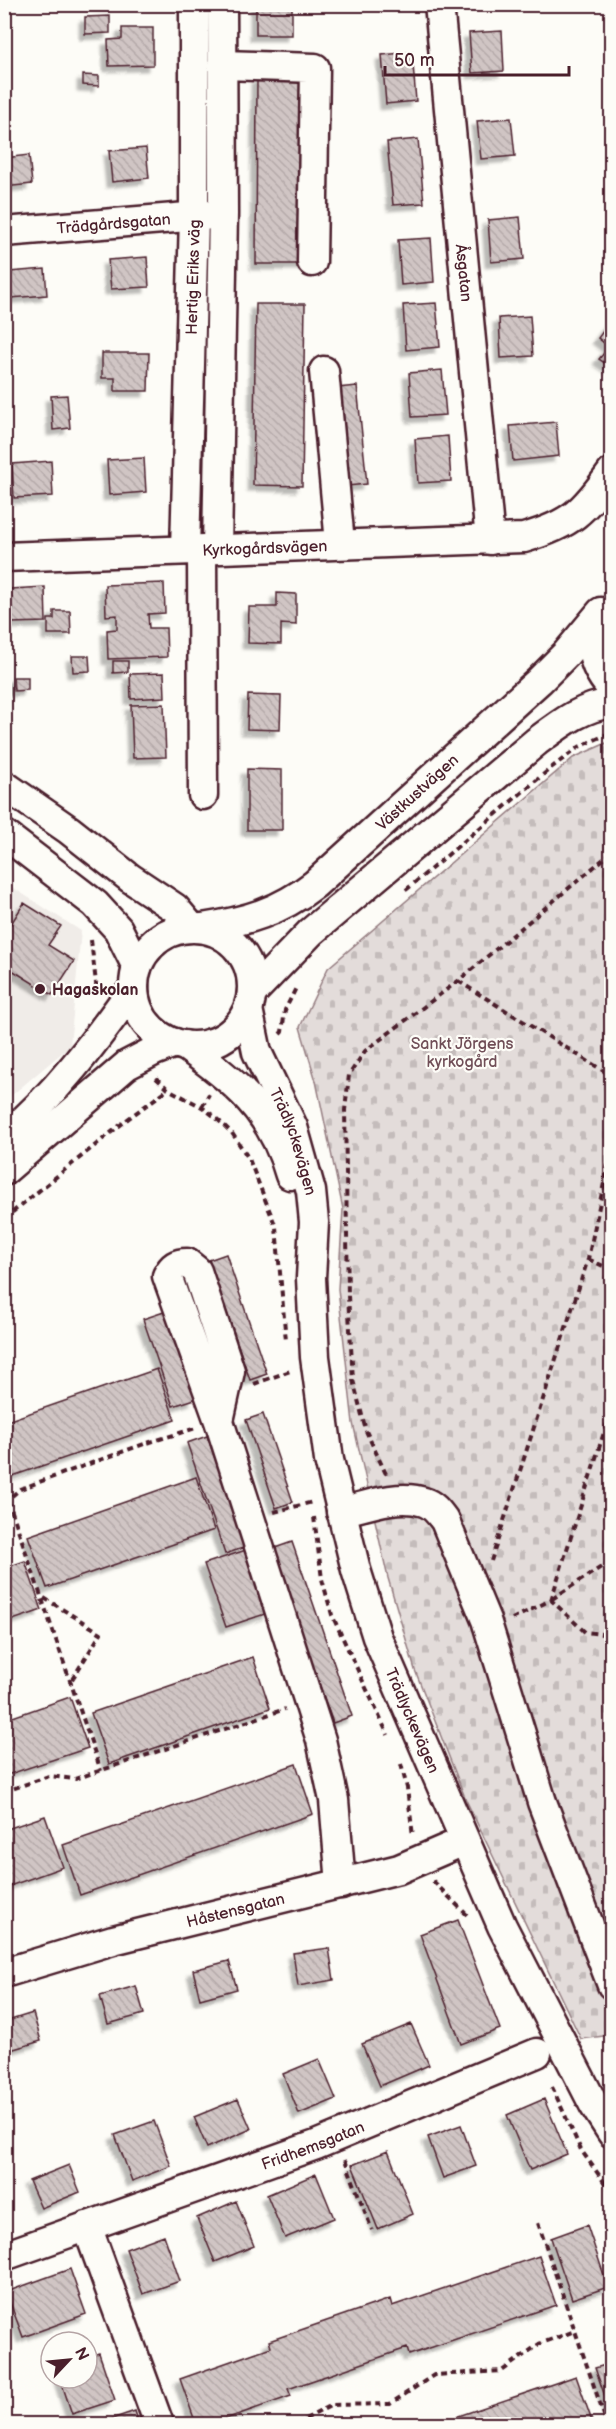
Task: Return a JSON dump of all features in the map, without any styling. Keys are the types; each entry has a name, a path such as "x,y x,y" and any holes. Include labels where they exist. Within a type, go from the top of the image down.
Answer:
{"street":[{"name":"Hertig Eriks väg","path":"194,4 194,216 201,549 203,795"},
{"name":"Hertig Eriks väg","path":"201,549 222,214 222,4"},
{"name":"Åsgatan","path":"439,4 490,540"},
{"path":"222,65 315,68 312,262"},
{"name":"Trädgårdsgatan","path":"4,232 222,214"},
{"path":"324,370 340,543"},
{"name":"Kyrkogårdsvägen","path":"4,557 524,537 550,530 572,519 590,502 612,472"},
{"path":"606,606 594,628 591,645 594,662 601,678 612,689"},
{"name":"Västkustvägen","path":"197,928 232,924 277,909 296,899 539,681 566,654 606,606"},
{"path":"4,1171 121,1069 153,1051 179,1044 204,1045 223,1038 238,1026 250,1001 310,932 536,742 576,714 598,705 612,703"},
{"path":"4,785 69,830 130,878 175,908 197,928"},
{"path":"4,834 58,873 101,910 118,929 136,977 135,999 145,1022 153,1031 179,1044"},
{"path":"4,1138 83,1057 136,977 149,947 158,939 179,929 197,928 226,937 244,955 249,967 250,1001"},
{"name":"Trädlyckevägen","path":"250,1001 257,1052 293,1128 311,1191 314,1222 311,1278 317,1378 329,1460 341,1512 377,1637 502,1926 594,2105 612,2133"},
{"name":"Trädlyckevägen","path":"179,1044 223,1073 256,1105 279,1146 293,1190 311,1278"},
{"path":"222,1407 321,1740 334,1800 341,1884"},
{"path":"341,1512 394,1500 424,1502 436,1509 445,1521 471,1580 489,1630 542,1802 612,1984"},
{"name":"Håstensgatan","path":"4,1973 113,1940 399,1869 464,1841"},
{"name":"Fridhemsgatan","path":"4,2256 336,2136 537,2053"},
{"path":"87,2226 159,2424"}],"path":[{"path":"397,897 551,768 579,747 612,732"},
{"path":"394,1500 390,1484 363,1421 353,1380 347,1250 345,1110 349,1075 365,1051 458,981 612,852"},
{"path":"458,981 612,1076"},
{"path":"257,1052 272,1043 282,1032 285,1010 297,986"},
{"path":"202,1107 223,1073"},
{"path":"4,1219 168,1089"},
{"path":"471,1580 486,1577 588,1259 612,1145"},
{"path":"588,1259 612,1270"},
{"path":"101,1771 43,1598 6,1501 20,1489 144,1444 290,1371"},
{"path":"551,1600 612,1407"},
{"path":"489,1630 551,1600 612,1560"},
{"path":"43,1598 101,1633 71,1681"},
{"path":"551,1600 585,1632 612,1635"},
{"path":"4,1792 49,1776 75,1779 309,1701"},
{"path":"336,2136 372,2230"},
{"path":"538,2223 607,2424"},
{"path":"296,2424 332,2405 390,2404 434,2375 502,2371 539,2344 575,2331"}],"shaded area":[{"name":"Hagaskolan","path":"4,882 81,931 70,1046 5,1101"}],"green space":[{"name":"Sankt Jörgens kyrkogård","path":"611,741 611,2035 581,2039 466,1800 415,1670 388,1578 353,1423 338,1289 343,1209 316,1081 300,1027 328,968 573,758"}],"building":[{"path":"256,4 292,4 292,35 256,35"},
{"path":"110,16 110,33 85,34 85,17"},
{"path":"122,28 153,28 153,65 109,66 108,40 122,39"},
{"path":"502,31 504,71 472,73 469,33"},
{"path":"412,52 416,101 386,104 382,55"},
{"path":"83,75 99,76 99,86 83,85"},
{"path":"257,78 309,78 308,264 256,264"},
{"path":"511,118 515,156 481,159 477,121"},
{"path":"418,139 424,203 393,205 387,142"},
{"path":"146,148 149,178 112,182 109,151"},
{"path":"29,155 32,184 4,187 4,158"},
{"path":"520,217 524,259 491,262 488,220"},
{"path":"431,238 434,282 401,285 398,240"},
{"path":"147,257 149,287 111,289 108,260"},
{"path":"45,269 47,295 11,298 9,272"},
{"path":"436,303 440,347 406,350 403,305"},
{"path":"256,304 305,304 302,486 253,485"},
{"path":"530,316 533,356 501,358 499,318"},
{"path":"612,319 612,368 599,359 609,347 598,338"},
{"path":"102,353 149,353 148,391 115,391 115,378 102,378"},
{"path":"442,370 446,415 412,417 409,373"},
{"path":"357,386 367,484 347,486 337,388"},
{"path":"67,395 70,428 53,430 51,396"},
{"path":"556,422 559,456 513,461 510,426"},
{"path":"448,436 451,481 418,483 415,439"},
{"path":"144,458 146,492 109,495 107,460"},
{"path":"51,461 53,496 14,498 12,464"},
{"path":"164,583 165,613 148,614 149,628 166,628 167,657 108,659 107,630 117,629 117,615 106,616 105,585"},
{"path":"45,587 46,622 11,623 10,589"},
{"path":"277,593 296,594 296,625 281,624 281,644 248,643 249,607 277,607"},
{"path":"54,611 70,611 71,634 48,634 48,619 54,619"},
{"path":"72,656 89,656 90,671 73,672"},
{"path":"113,661 128,661 128,672 113,673"},
{"path":"164,673 165,697 131,699 130,674"},
{"path":"13,677 28,677 28,690 14,691"},
{"path":"248,695 281,696 280,730 247,729"},
{"path":"164,704 166,757 133,758 131,705"},
{"path":"247,769 282,770 282,830 247,830"},
{"path":"24,903 61,926 48,945 74,961 52,995 4,965 4,920 11,924"},
{"path":"226,1254 267,1374 250,1380 209,1260"},
{"path":"164,1312 195,1399 173,1406 143,1319"},
{"path":"157,1369 175,1420 4,1479 4,1422"},
{"path":"263,1414 293,1502 276,1508 246,1420"},
{"path":"207,1436 246,1547 225,1554 187,1443"},
{"path":"196,1477 214,1530 47,1588 28,1536"},
{"path":"292,1542 352,1716 333,1723 272,1549"},
{"path":"246,1550 268,1613 226,1627 204,1564"},
{"path":"25,1561 42,1610 4,1623 4,1568"},
{"path":"253,1657 270,1708 109,1764 91,1713"},
{"path":"70,1697 88,1748 4,1776 4,1720"},
{"path":"296,1764 313,1814 80,1895 63,1845"},
{"path":"45,1816 63,1867 4,1888 4,1830"},
{"path":"458,1920 500,2029 461,2044 420,1934"},
{"path":"329,1948 334,1980 298,1986 293,1953"},
{"path":"229,1961 237,1989 200,1999 193,1970"},
{"path":"136,1986 144,2014 108,2024 100,1996"},
{"path":"33,2013 41,2041 7,2051 4,2043 4,2022"},
{"path":"411,2024 429,2065 380,2086 362,2044"},
{"path":"319,2059 336,2099 299,2114 283,2074"},
{"path":"238,2099 251,2129 207,2148 194,2117"},
{"path":"544,2099 567,2154 530,2170 507,2115"},
{"path":"154,2121 171,2166 132,2181 115,2135"},
{"path":"461,2125 476,2166 443,2178 428,2137"},
{"path":"388,2151 413,2214 378,2229 352,2165"},
{"path":"69,2165 80,2192 41,2208 29,2181"},
{"path":"316,2174 334,2218 285,2238 267,2195"},
{"path":"236,2201 254,2246 215,2262 197,2218"},
{"path":"587,2225 608,2287 572,2299 551,2238"},
{"path":"164,2235 180,2281 143,2294 126,2249"},
{"path":"539,2256 556,2305 409,2355 407,2348 288,2389 291,2396 211,2424 196,2424 180,2379 271,2347 269,2341 390,2299 392,2306"},
{"path":"70,2269 86,2314 23,2337 6,2292"},
{"path":"99,2353 115,2400 72,2414 64,2390 99,2390"},
{"path":"612,2363 612,2416 595,2368"},
{"path":"576,2376 593,2424 435,2424"},
{"path":"135,2411 139,2424 97,2424"}],"place":[{"name":"Hagaskolan","path":"40,989"}]}
